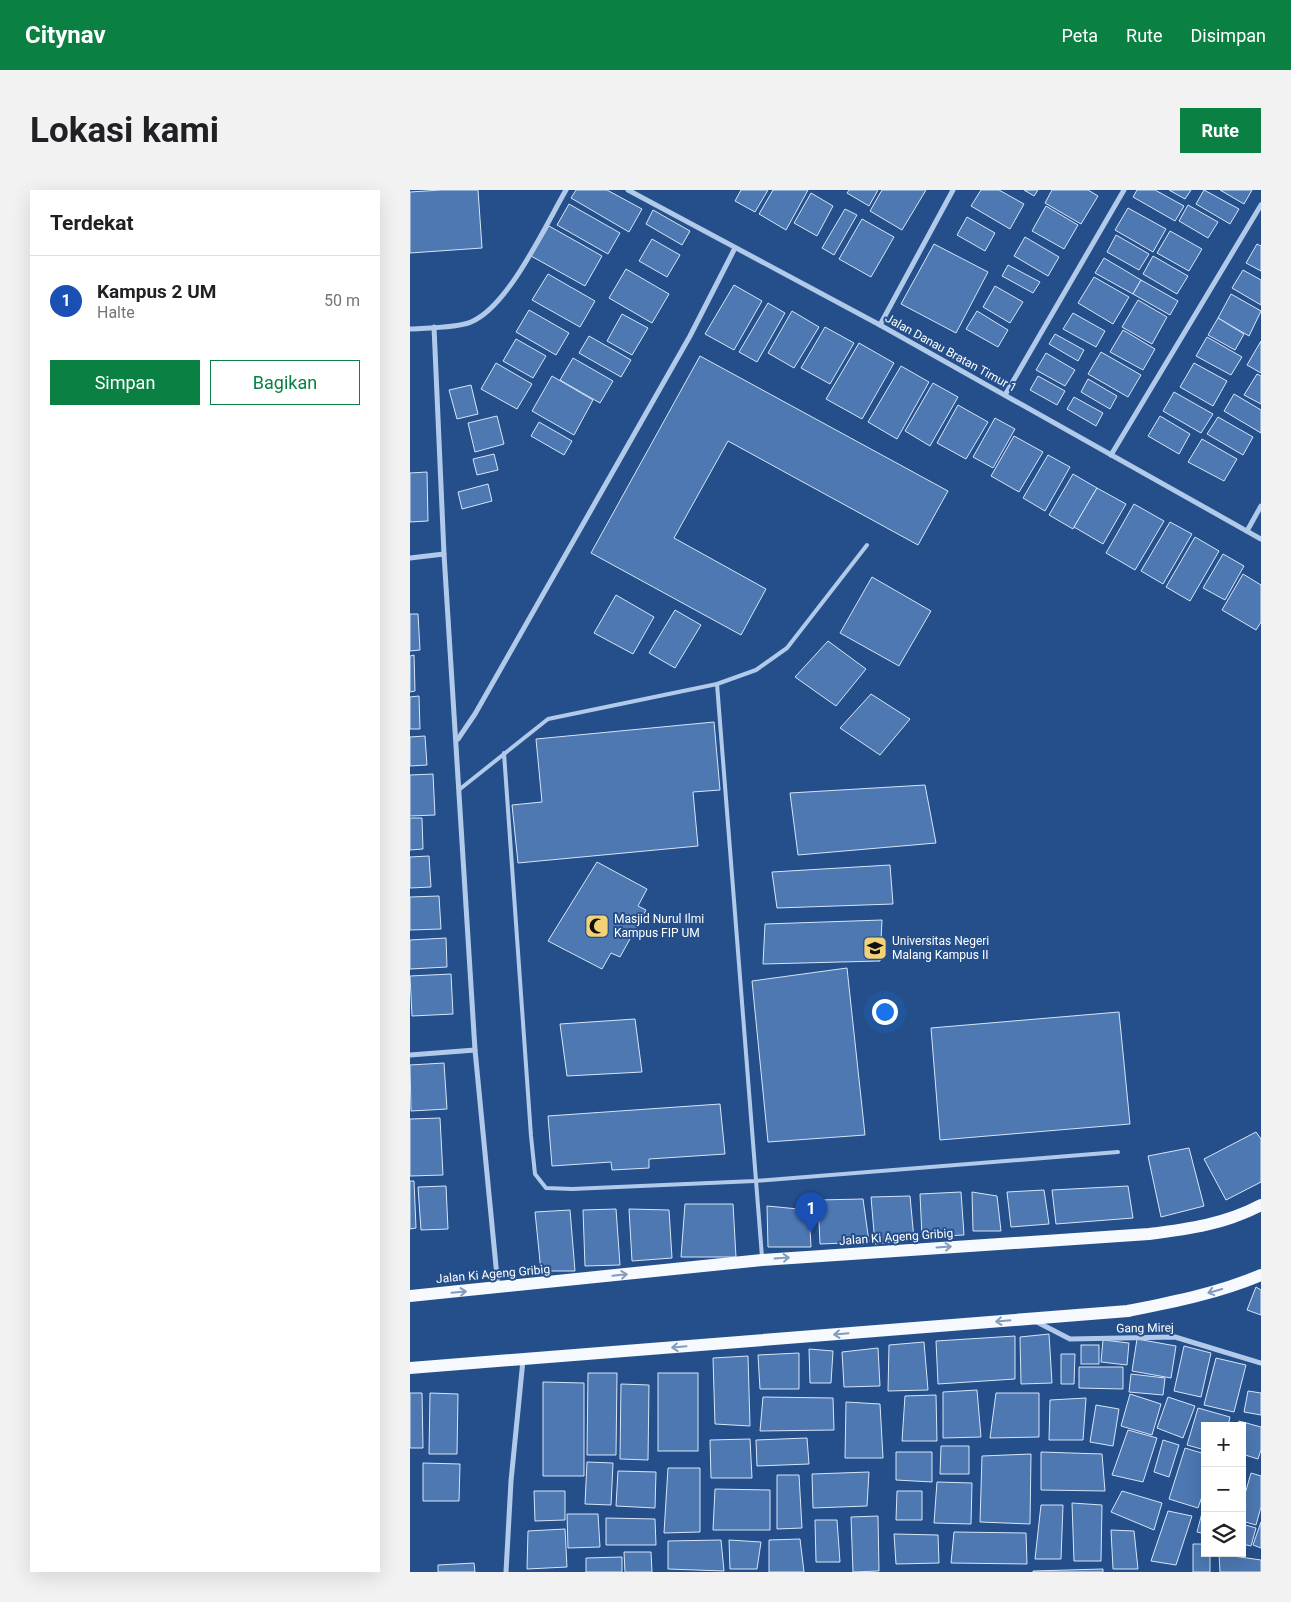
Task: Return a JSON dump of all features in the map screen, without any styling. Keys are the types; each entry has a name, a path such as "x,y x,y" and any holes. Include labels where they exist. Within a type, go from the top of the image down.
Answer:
{"main road":[{"name":"Jalan Ki Ageng Gribig","path":"410,1296 762,1260 1149,1234 1203,1227 1238,1217 1261,1205"},
{"path":"410,1368 1128,1311 1188,1299 1242,1283 1261,1275"}],"street":[{"path":"410,329 470,323 496,305 510,287 566,190"},
{"name":"Jalan Danau Bratan Timur 1","path":"628,190 880,325 1261,539"},
{"path":"880,325 953,190"},
{"path":"1005,395 1124,190"},
{"path":"1112,455 1261,206"},
{"path":"457,740 476,714 690,336 735,248"},
{"path":"434,327 444,554 475,1050 498,1288"},
{"path":"1247,531 1261,506"},
{"path":"410,558 444,554"},
{"path":"410,1055 475,1050"},
{"name":"Gang Mirej","path":"1030,1319 1070,1339 1175,1337 1261,1363"},
{"path":"506,1572 511,1482 523,1359"}],"lane":[{"path":"460,789 548,719 717,684 756,670 787,648 818,611 867,545"},
{"path":"717,684 762,1260"},
{"path":"504,753 528,1096 536,1174 546,1188 563,1189 755,1181 1118,1152"}],"building":[{"path":"478,190 482,248 410,253 410,192"},
{"path":"576,190 607,190 642,209 629,232 571,198"},
{"path":"741,190 768,190 755,212 735,201"},
{"path":"773,190 808,190 786,230 759,214"},
{"path":"849,190 878,190 869,206 847,193"},
{"path":"882,190 926,190 902,230 870,211"},
{"path":"981,190 999,190 1024,204 1010,229 971,206"},
{"path":"1024,190 1038,190 1034,196"},
{"path":"1052,190 1088,190 1098,196 1081,224 1045,203"},
{"path":"1137,190 1155,190 1184,206 1175,221 1133,197"},
{"path":"1169,190 1191,190 1185,199"},
{"path":"1204,190 1239,209 1230,224 1196,204"},
{"path":"1220,190 1252,190 1244,204"},
{"path":"811,193 833,206 817,236 794,223"},
{"path":"569,204 620,233 608,254 557,225"},
{"path":"1188,205 1218,222 1208,238 1179,221"},
{"path":"1046,206 1078,225 1064,249 1032,231"},
{"path":"1128,208 1166,229 1153,252 1115,230"},
{"path":"845,209 857,215 834,255 822,248"},
{"path":"653,210 690,231 682,245 646,224"},
{"path":"967,217 995,233 985,251 957,235"},
{"path":"862,219 894,237 871,277 839,259"},
{"path":"549,226 602,256 585,286 531,256"},
{"path":"1170,231 1202,249 1189,271 1157,253"},
{"path":"1116,235 1149,254 1139,270 1107,252"},
{"path":"1025,237 1059,257 1048,276 1014,256"},
{"path":"652,239 680,255 667,277 639,261"},
{"path":"934,244 988,272 956,333 901,304"},
{"path":"1257,244 1261,246 1261,271 1246,263"},
{"path":"1153,256 1188,276 1177,294 1143,274"},
{"path":"1104,258 1141,280 1133,294 1095,273"},
{"path":"1008,265 1040,282 1033,293 1002,276"},
{"path":"626,269 669,294 652,323 609,298"},
{"path":"1243,270 1261,280 1261,305 1232,288"},
{"path":"548,274 595,301 580,327 532,300"},
{"path":"1094,277 1129,297 1113,324 1078,303"},
{"path":"1141,280 1178,301 1170,315 1133,294"},
{"path":"734,285 762,301 734,350 705,334"},
{"path":"995,286 1023,302 1010,323 983,307"},
{"path":"1231,294 1261,311 1249,336 1218,318"},
{"path":"1138,300 1167,317 1152,344 1122,327"},
{"path":"768,303 785,313 757,362 739,352"},
{"path":"529,310 569,333 556,355 516,332"},
{"path":"792,311 819,327 794,368 768,353"},
{"path":"977,311 1008,330 998,347 966,329"},
{"path":"1073,313 1105,331 1096,347 1063,329"},
{"path":"622,314 648,328 632,355 607,341"},
{"path":"1218,318 1244,334 1235,350 1208,335"},
{"path":"825,327 854,343 830,384 801,368"},
{"path":"1123,330 1155,349 1143,370 1110,352"},
{"path":"1055,334 1084,350 1078,361 1049,344"},
{"path":"589,336 631,360 621,377 579,353"},
{"path":"1207,337 1242,357 1231,375 1196,356"},
{"path":"516,339 546,356 533,378 503,361"},
{"path":"1261,341 1261,373 1247,365"},
{"path":"859,343 894,363 862,419 826,399"},
{"path":"1101,352 1141,375 1128,397 1088,374"},
{"path":"1046,353 1075,370 1065,386 1036,370"},
{"path":"700,356 948,491 918,545 728,441 674,538 766,589 741,635 591,553"},
{"path":"573,358 613,381 600,403 560,380"},
{"path":"496,363 532,384 517,409 481,389"},
{"path":"1194,363 1227,381 1213,406 1180,387"},
{"path":"901,366 929,382 897,439 868,422"},
{"path":"1257,374 1261,376 1261,404 1244,395"},
{"path":"552,376 593,400 574,435 532,411"},
{"path":"1038,376 1065,391 1057,405 1030,390"},
{"path":"1088,379 1117,396 1110,409 1081,392"},
{"path":"933,383 958,397 930,446 905,431"},
{"path":"471,385 478,414 457,419 449,390"},
{"path":"1174,392 1213,414 1201,433 1163,411"},
{"path":"1234,394 1261,410 1261,433 1224,411"},
{"path":"1074,397 1103,413 1096,426 1067,409"},
{"path":"958,405 988,422 966,459 937,443"},
{"path":"497,416 504,444 475,452 468,423"},
{"path":"1160,416 1190,434 1179,454 1148,436"},
{"path":"1218,417 1253,437 1243,455 1207,434"},
{"path":"995,418 1015,429 993,468 973,457"},
{"path":"539,422 572,441 564,455 531,436"},
{"path":"1014,436 1043,452 1019,492 991,476"},
{"path":"1202,439 1237,459 1224,481 1188,462"},
{"path":"494,454 498,470 477,475 473,459"},
{"path":"1048,455 1070,467 1045,511 1023,498"},
{"path":"427,472 428,521 410,522 410,473"},
{"path":"1073,474 1097,488 1073,529 1049,515"},
{"path":"488,484 492,501 462,509 458,492"},
{"path":"1097,488 1126,504 1103,544 1074,527"},
{"path":"1134,504 1164,521 1135,570 1106,553"},
{"path":"1170,522 1192,534 1163,584 1141,571"},
{"path":"1195,537 1219,551 1190,601 1166,587"},
{"path":"1223,554 1244,566 1225,600 1203,588"},
{"path":"1243,574 1261,585 1261,622 1256,630 1222,610"},
{"path":"872,577 931,611 899,666 840,633"},
{"path":"616,595 654,617 633,654 594,633"},
{"path":"675,610 701,625 675,668 649,653"},
{"path":"410,614 418,614 420,650 410,651"},
{"path":"828,641 866,669 836,706 795,677"},
{"path":"414,655 415,691 410,692 410,656"},
{"path":"871,694 910,719 880,755 840,728"},
{"path":"419,696 420,729 410,729 410,697"},
{"path":"714,722 720,790 693,792 698,846 518,863 512,805 542,802 536,739"},
{"path":"425,736 427,765 410,766 410,737"},
{"path":"433,774 435,815 410,816 410,775"},
{"path":"925,785 936,843 798,855 790,793"},
{"path":"410,818 422,818 423,849 410,850"},
{"path":"429,856 431,887 410,888 410,857"},
{"name":"Masjid Nurul Ilmi Kampus FIP UM","path":"597,862 647,889 638,906 646,910 620,957 611,953 602,969 548,941"},
{"path":"890,865 893,904 777,908 772,872"},
{"path":"439,896 441,929 410,930 410,897"},
{"path":"882,920 880,961 763,964 765,924"},
{"path":"446,938 447,967 410,969 410,940"},
{"path":"847,968 865,1135 768,1142 752,981"},
{"path":"451,974 453,1014 412,1016 410,976"},
{"path":"1119,1012 1130,1124 940,1140 931,1028"},
{"path":"635,1019 642,1072 567,1076 560,1024"},
{"path":"444,1063 447,1109 411,1111 410,1065"},
{"path":"720,1104 725,1154 649,1159 649,1168 612,1170 611,1162 552,1166 548,1116"},
{"path":"440,1118 443,1175 410,1176 410,1119"},
{"path":"1256,1132 1261,1139 1261,1182 1226,1200 1204,1159"},
{"path":"1189,1148 1204,1206 1161,1217 1148,1156"},
{"path":"410,1181 414,1181 416,1228 410,1229"},
{"path":"446,1186 448,1229 421,1230 418,1187"},
{"path":"1128,1186 1133,1218 1056,1224 1052,1190"},
{"path":"1044,1190 1049,1224 1011,1227 1007,1192"},
{"path":"961,1192 964,1235 922,1237 920,1194"},
{"path":"972,1192 997,1196 1001,1231 973,1231"},
{"path":"910,1196 914,1239 875,1244 871,1197"},
{"path":"863,1199 869,1242 820,1244 818,1200"},
{"path":"685,1204 733,1204 736,1257 681,1257"},
{"path":"767,1206 809,1210 811,1247 768,1247"},
{"path":"616,1209 620,1265 585,1266 583,1210"},
{"path":"629,1209 669,1210 672,1258 632,1261"},
{"path":"570,1210 575,1271 541,1271 535,1212"},
{"path":"1256,1287 1261,1290 1261,1315 1247,1310"},
{"path":"1049,1334 1052,1383 1021,1384 1020,1337"},
{"path":"1015,1336 1015,1379 938,1384 936,1341"},
{"path":"1137,1339 1176,1346 1171,1378 1132,1371"},
{"path":"1103,1340 1129,1343 1127,1365 1101,1362"},
{"path":"924,1342 928,1390 888,1391 889,1345"},
{"path":"1081,1345 1099,1345 1099,1364 1081,1364"},
{"path":"1184,1346 1211,1353 1201,1397 1174,1391"},
{"path":"878,1348 880,1386 844,1387 842,1352"},
{"path":"809,1349 833,1351 831,1383 810,1383"},
{"path":"799,1353 799,1389 760,1389 758,1355"},
{"path":"1061,1354 1075,1354 1074,1384 1061,1384"},
{"path":"748,1356 750,1426 715,1424 713,1358"},
{"path":"1216,1358 1246,1365 1234,1412 1204,1405"},
{"path":"1079,1367 1123,1367 1123,1389 1079,1388"},
{"path":"588,1373 617,1373 616,1455 587,1455"},
{"path":"658,1373 698,1373 698,1451 658,1451"},
{"path":"1131,1374 1165,1378 1163,1395 1129,1392"},
{"path":"543,1382 584,1383 584,1476 543,1476"},
{"path":"621,1384 649,1385 648,1460 620,1459"},
{"path":"977,1390 981,1437 943,1438 943,1392"},
{"path":"1248,1391 1261,1393 1261,1415 1244,1412"},
{"path":"410,1393 422,1393 423,1448 410,1448"},
{"path":"430,1393 458,1394 457,1454 429,1454"},
{"path":"996,1393 1039,1393 1039,1437 990,1438"},
{"path":"1130,1394 1161,1404 1152,1435 1121,1426"},
{"path":"936,1395 937,1441 902,1441 905,1396"},
{"path":"763,1397 833,1398 834,1430 760,1431"},
{"path":"1168,1397 1195,1406 1183,1438 1157,1428"},
{"path":"1086,1398 1083,1440 1049,1440 1050,1400"},
{"path":"846,1402 880,1404 883,1458 845,1458"},
{"path":"1096,1405 1119,1409 1113,1446 1090,1442"},
{"path":"1198,1408 1230,1417 1229,1422 1201,1422 1201,1449 1187,1445"},
{"path":"1246,1423 1261,1427 1261,1450 1258,1459 1246,1455"},
{"path":"1128,1430 1157,1438 1143,1482 1112,1475"},
{"path":"807,1438 809,1464 757,1466 756,1440"},
{"path":"750,1439 752,1478 711,1478 710,1440"},
{"path":"1163,1440 1179,1445 1169,1477 1154,1472"},
{"path":"941,1446 969,1446 969,1474 940,1474"},
{"path":"1185,1448 1201,1453 1201,1499 1198,1508 1169,1499"},
{"path":"896,1452 932,1452 932,1482 896,1480"},
{"path":"1041,1452 1102,1454 1105,1491 1041,1490"},
{"path":"1031,1454 1030,1524 980,1522 982,1456"},
{"path":"587,1462 613,1463 611,1505 585,1504"},
{"path":"423,1463 460,1464 459,1501 423,1501"},
{"path":"668,1468 700,1468 700,1532 664,1533"},
{"path":"618,1471 656,1472 655,1508 616,1506"},
{"path":"869,1472 867,1506 813,1508 812,1474"},
{"path":"1251,1473 1261,1476 1261,1507 1256,1525 1246,1522 1246,1490"},
{"path":"777,1475 799,1475 802,1528 777,1529"},
{"path":"937,1482 972,1483 971,1524 934,1523"},
{"path":"715,1489 770,1490 770,1530 713,1530"},
{"path":"534,1491 565,1491 565,1520 535,1521"},
{"path":"897,1491 922,1491 922,1520 896,1520"},
{"path":"1122,1491 1162,1503 1154,1530 1111,1512"},
{"path":"1072,1503 1102,1505 1101,1561 1074,1561"},
{"path":"1041,1505 1063,1505 1061,1559 1035,1559"},
{"path":"1168,1511 1192,1516 1176,1565 1151,1561"},
{"path":"567,1514 598,1514 600,1547 568,1548"},
{"path":"878,1516 879,1571 853,1572 851,1517"},
{"path":"1201,1517 1201,1533 1197,1532"},
{"path":"606,1518 655,1519 656,1545 606,1545"},
{"path":"815,1520 837,1520 840,1562 816,1562"},
{"path":"1261,1522 1261,1548 1253,1545"},
{"path":"1246,1525 1256,1528 1251,1546 1246,1545"},
{"path":"565,1529 567,1567 527,1569 528,1531"},
{"path":"1111,1530 1134,1531 1138,1569 1113,1569"},
{"path":"954,1532 1026,1533 1027,1564 951,1563"},
{"path":"894,1534 938,1535 939,1563 896,1564"},
{"path":"800,1539 804,1572 769,1572 769,1540"},
{"path":"721,1540 724,1571 668,1569 668,1541"},
{"path":"729,1540 761,1542 757,1569 730,1569"},
{"path":"1193,1544 1201,1544 1201,1557 1210,1557 1210,1572 1193,1572"},
{"path":"624,1552 651,1552 652,1572 625,1572"},
{"path":"622,1557 622,1572 586,1572 586,1558"},
{"path":"1219,1557 1261,1560 1261,1572 1220,1572"},
{"path":"474,1563 475,1572 438,1572 438,1565"},
{"path":"1103,1569 1103,1572 1033,1572 1033,1571"}],"place":[{"name":"Masjid Nurul Ilmi Kampus FIP UM","path":"597,926"},
{"name":"Universitas Negeri Malang Kampus II","path":"875,948"},
{"name":"Kampus 2 UM","path":"811,1233"}]}
